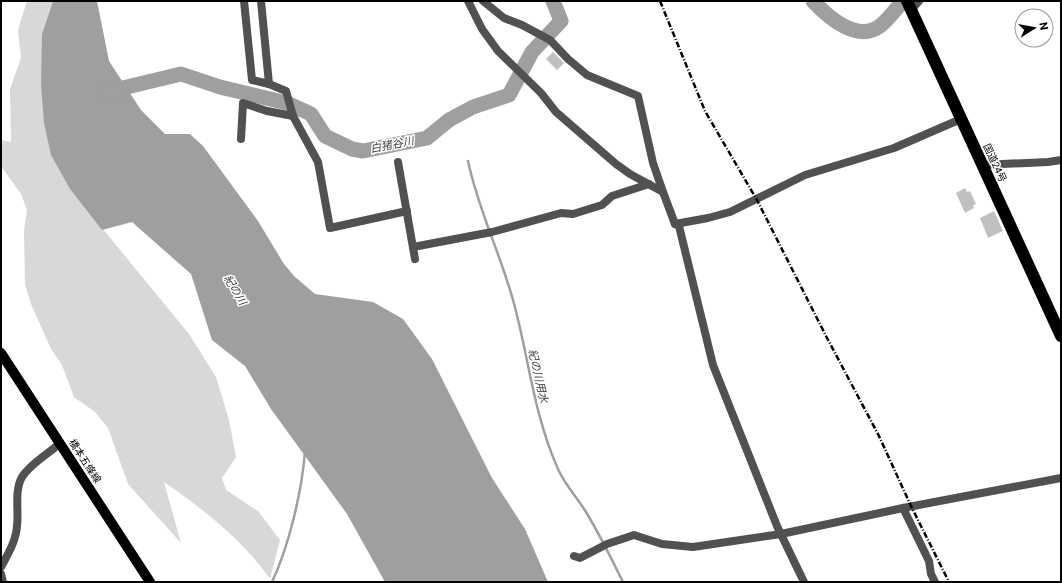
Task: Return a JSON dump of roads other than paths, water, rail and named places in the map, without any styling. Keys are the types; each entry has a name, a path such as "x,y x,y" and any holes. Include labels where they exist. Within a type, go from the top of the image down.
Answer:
{"highway":[{"name":"国道24号","path":"912,4 961,119 1061,336"}],"main road":[{"name":"橋本五條線","path":"1,353 150,582"}],"street":[{"path":"244,1 252,80 269,84 286,91 292,112 318,162 330,228 407,211"},
{"path":"261,1 269,84"},
{"path":"468,1 482,29 498,51 573,128 616,164 663,192"},
{"path":"483,1 504,18 544,37 587,75 638,96 653,163 675,224 679,226 713,365 781,534 804,582"},
{"path":"241,139 243,102 267,111 292,112"},
{"path":"675,224 730,212 805,175 894,148 961,119"},
{"path":"982,165 1061,160"},
{"path":"398,162 415,259"},
{"path":"413,247 490,233 561,213 574,214 602,205 612,196 649,184"},
{"path":"1,567 12,546 17,528 19,487 22,477 37,461 59,444"},
{"path":"574,556 580,558 605,545 634,534 662,544 692,547 781,534 903,508 1061,478"},
{"path":"903,508 929,561 931,574 935,582"},
{"path":"1,574 3,582"}],"water":[{"name":"紀の川","path":"53,1 97,1 109,61 141,110 165,134 190,134 203,146 258,221 284,264 294,276 315,294 373,302 403,319 432,359 492,478 525,529 548,582 385,582 347,514 271,409 245,366 212,340 191,274 132,222 102,230 70,189 51,155 44,123 41,84 42,34"}],"waterway":[{"name":"白猪谷川","path":"106,92 181,74 220,87 287,103 311,114 325,136 352,149 363,151 427,138 449,120 473,107 509,95 532,52 561,21 553,1"},
{"name":"白猪谷川","path":"813,1 827,14 844,26 862,32 880,26 889,18 903,1"},
{"name":"紀の川用水","path":"468,161 477,196 513,300 519,321 537,406 550,448 561,475 591,521 623,582"},
{"path":"272,582 284,552 294,518 301,483 305,451"}],"railway":[{"path":"660,1 705,111 757,200 879,436 911,506 949,582"}]}
